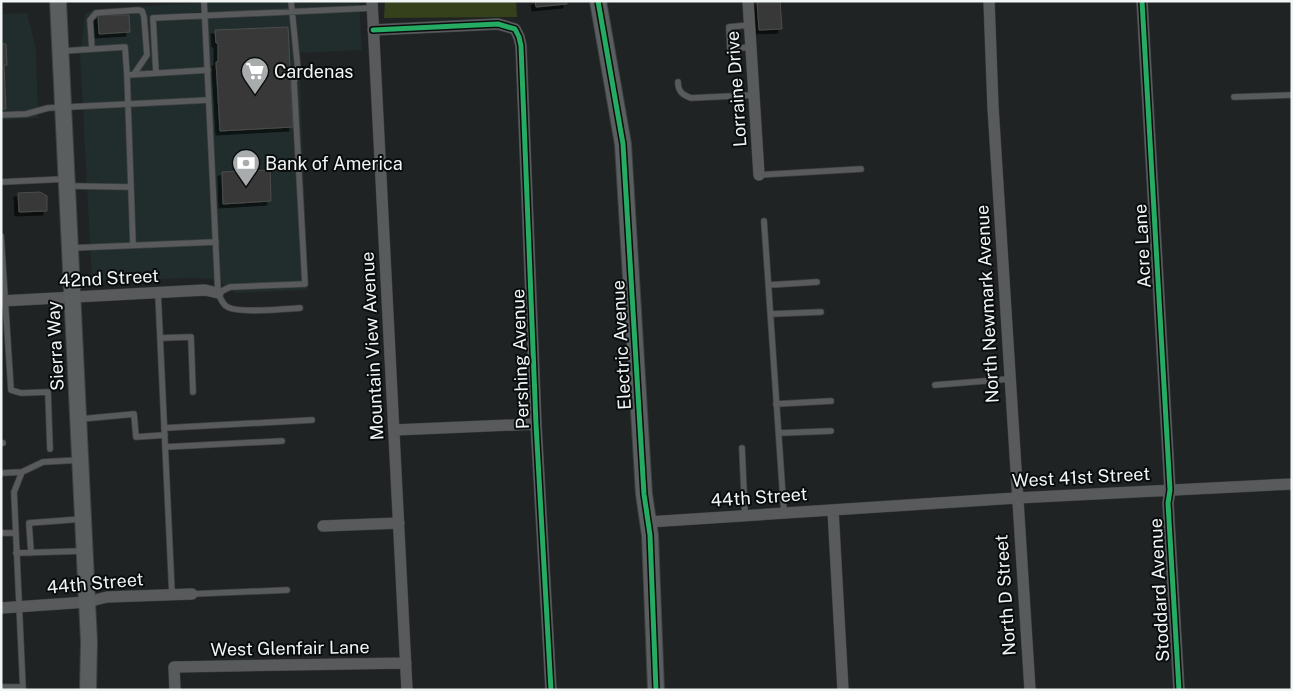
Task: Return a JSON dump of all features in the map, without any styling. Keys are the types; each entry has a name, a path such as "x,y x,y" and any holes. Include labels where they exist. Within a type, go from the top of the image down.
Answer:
{"main road":[{"name":"Sierra Way","path":"58,1 85,550 89,642 88,690"},
{"name":"Electric Avenue","path":"598,1 623,144 644,494 650,535 656,690"}],"street":[{"name":"Lorraine Drive","path":"748,1 758,175"},
{"name":"North Newmark Avenue","path":"989,1 992,107 1016,498"},
{"name":"Acre Lane","path":"1142,1 1170,490"},
{"name":"Mountain View Avenue","path":"372,5 408,690"},
{"name":"Pershing Avenue","path":"373,30 498,24 515,29 519,37 521,46 536,424 551,690"},
{"name":"42nd Street","path":"3,301 206,290 218,293"},
{"path":"394,430 536,424"},
{"name":"West 41st Street","path":"872,507 1292,484"},
{"name":"Stoddard Avenue","path":"1170,490 1168,503 1179,690"},
{"name":"North D Street","path":"1016,498 1030,690"},
{"name":"44th Street","path":"648,522 872,507"},
{"path":"833,510 843,690"},
{"path":"323,526 399,523"},
{"name":"44th Street","path":"1,608 87,602 107,597 192,594"},
{"name":"West Glenfair Lane","path":"175,690 174,667 406,663"}],"lane":[{"path":"204,1 218,293 224,305 230,309 242,311 300,308"},
{"path":"218,293 230,287 305,284 294,82 298,70 291,1"},
{"path":"156,73 153,18 372,5"},
{"path":"92,49 90,20 96,13 142,11 147,55 134,74"},
{"path":"749,25 729,27 730,48 751,47"},
{"path":"61,51 125,47 133,245"},
{"path":"127,75 208,70"},
{"path":"678,82 679,91 684,96 691,98 754,95"},
{"path":"1234,97 1292,95"},
{"path":"1,115 26,114 48,108 209,100"},
{"path":"758,175 861,170"},
{"path":"1,182 67,183 130,187"},
{"path":"764,221 784,513"},
{"path":"1,236 3,301 10,390 21,393 48,392 50,449"},
{"path":"70,248 216,242"},
{"path":"769,285 817,282"},
{"path":"158,293 172,594"},
{"path":"771,314 821,312"},
{"path":"160,338 191,337 193,392"},
{"path":"935,386 1009,379"},
{"path":"776,404 831,401"},
{"path":"79,419 134,414 136,437 164,435"},
{"path":"164,428 312,420"},
{"path":"779,433 831,431"},
{"path":"165,447 282,441"},
{"path":"742,448 746,516"},
{"path":"1,473 22,472 42,462 80,460"},
{"path":"1,687 22,688 14,492 22,472"},
{"path":"31,553 29,523 83,519"},
{"path":"1,534 16,533"},
{"path":"16,553 85,550"},
{"path":"192,594 288,590"}],"shaded area":[{"path":"233,1 359,1 362,50 299,53 308,290 235,293 210,279 198,278 92,281 80,56 85,14 95,9"},
{"path":"27,13 36,49 38,118 1,120 1,14"}],"green space":[{"path":"385,1 516,1 517,17 384,18"}],"building":[{"path":"535,1 567,1 567,4 536,7"},
{"path":"757,1 780,1 782,29 759,30"},
{"path":"98,15 129,15 130,32 99,34"},
{"name":"Cardenas","path":"288,27 293,127 220,131 216,62 218,62 218,43 216,43 215,30"},
{"path":"1,44 6,44 7,65 4,65 6,109 1,109"},
{"name":"Bank of America","path":"270,170 271,201 223,204 222,172"},
{"path":"40,192 47,196 47,211 19,212 18,193"}],"cycle path":[{"path":"598,1 623,144 644,494 650,535 656,690"},
{"path":"1142,1 1170,490 1168,503 1179,690"},
{"path":"373,30 498,24 515,29 519,37 521,46 536,424 551,690"}],"place":[{"name":"Cardenas","path":"255,95"},
{"name":"Bank of America","path":"246,187"}]}
